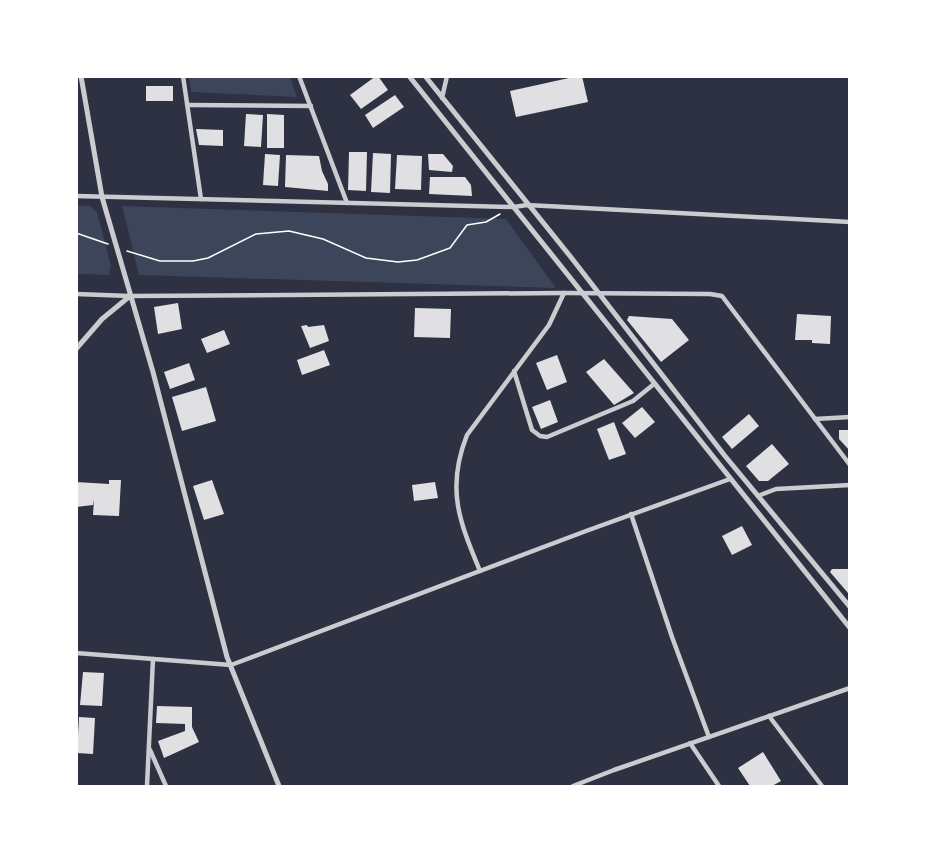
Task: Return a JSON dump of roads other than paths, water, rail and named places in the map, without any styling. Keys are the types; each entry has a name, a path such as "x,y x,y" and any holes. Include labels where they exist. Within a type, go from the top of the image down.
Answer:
{"street":[{"path":"81,76 102,197 153,372 231,665 279,786"},
{"path":"183,76 201,199"},
{"path":"299,76 347,203"},
{"path":"409,76 849,628"},
{"path":"425,76 758,496 849,607"},
{"path":"442,98 447,76"},
{"path":"187,105 311,106"},
{"path":"76,196 514,207 527,205 849,222"},
{"path":"480,571 464,532 458,510 456,473 460,454 467,435 549,325 564,293"},
{"path":"76,294 130,296 598,293 722,296 849,465"},
{"path":"76,349 102,319 130,296"},
{"path":"514,371 532,430 540,436 547,437 633,401 654,384"},
{"path":"815,418 849,417"},
{"path":"76,653 231,665 730,479"},
{"path":"758,496 776,489 849,485"},
{"path":"631,514 672,637 709,737"},
{"path":"147,786 153,659"},
{"path":"573,786 849,688"},
{"path":"769,716 822,786"},
{"path":"690,744 719,786"},
{"path":"150,749 166,786"}]}
